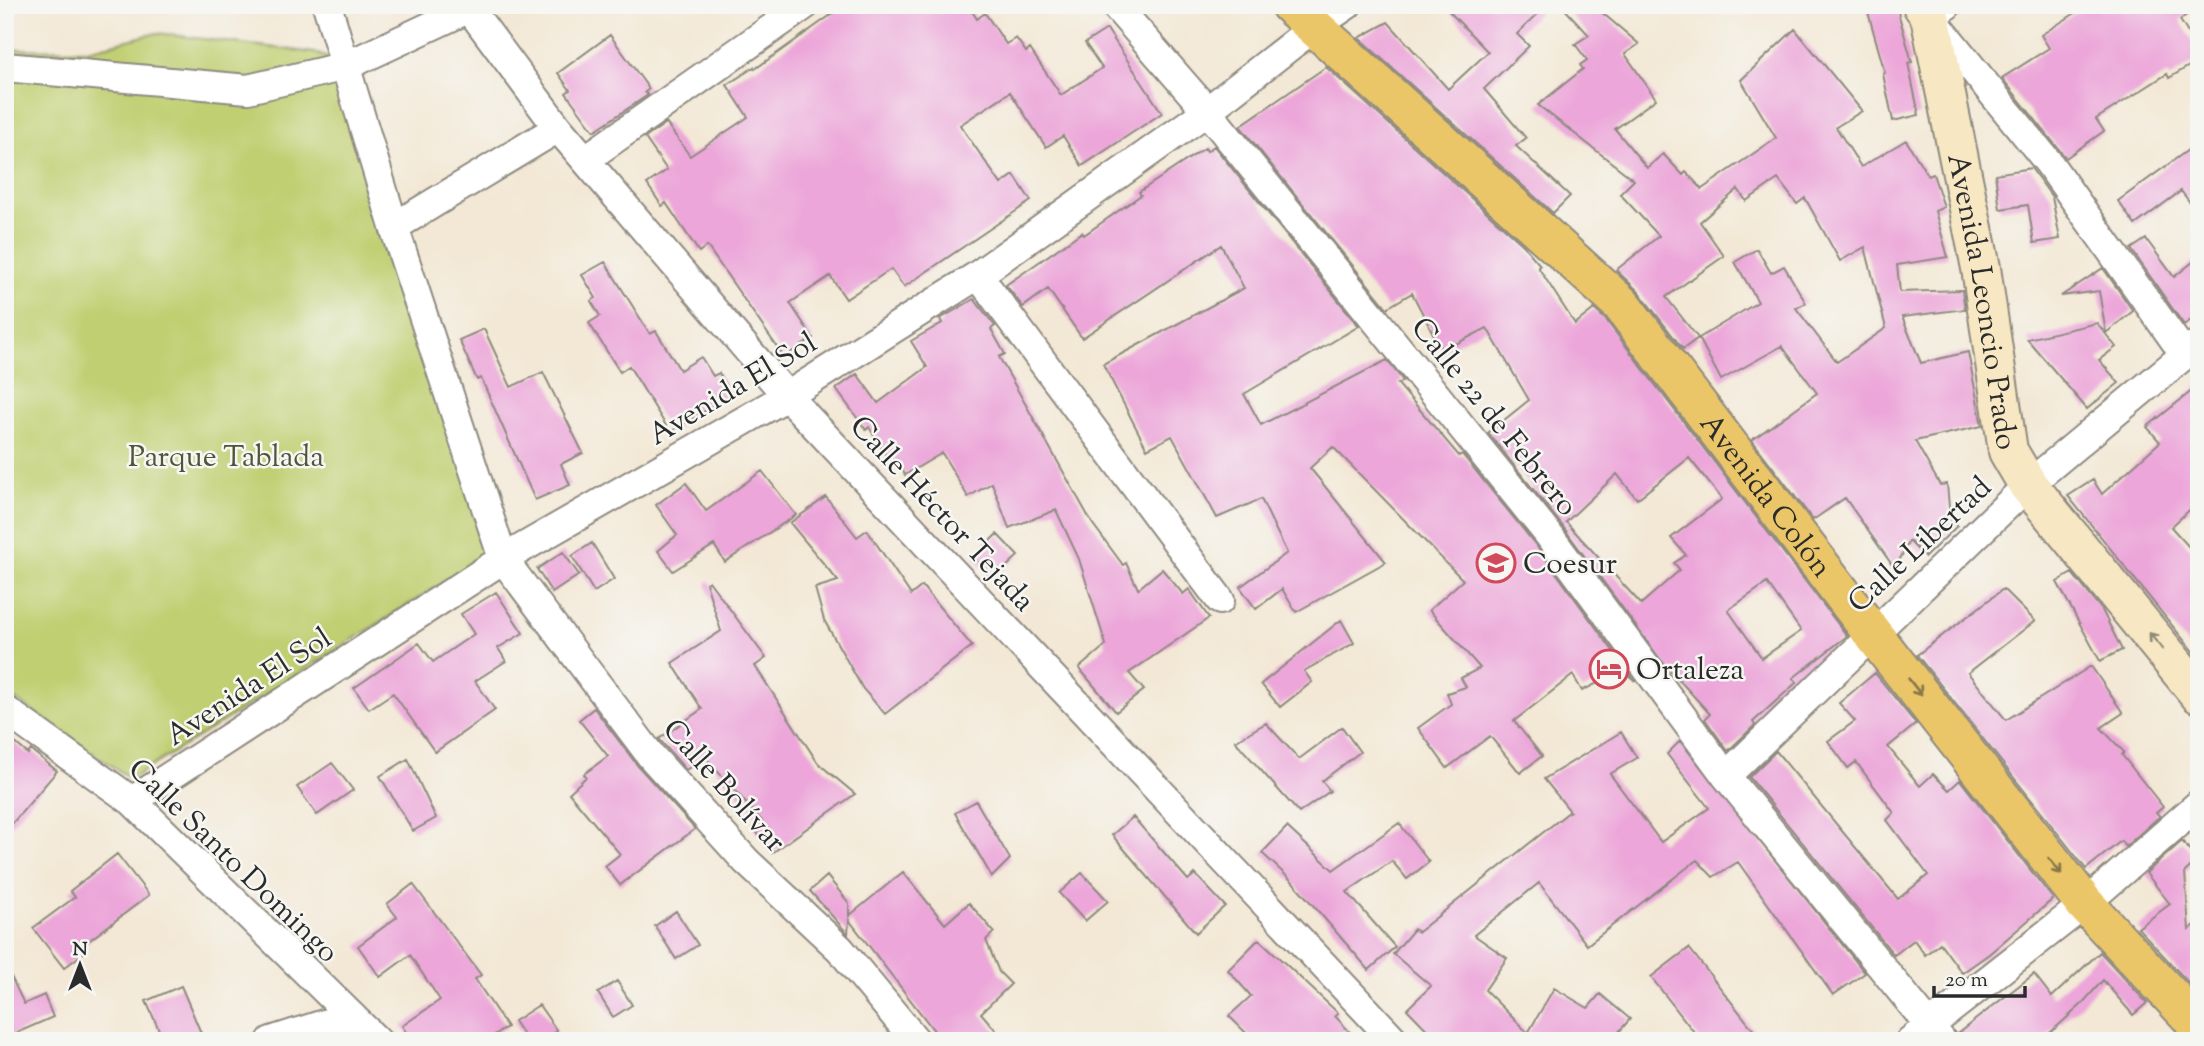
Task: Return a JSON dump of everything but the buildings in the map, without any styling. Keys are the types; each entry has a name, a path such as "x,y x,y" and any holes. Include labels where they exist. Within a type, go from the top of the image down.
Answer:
{"main road":[{"name":"Avenida Leoncio Prado","path":"1933,8 1981,268 2008,451 2028,485 2199,694"},
{"name":"Avenida Colón","path":"1301,16 1621,303 1872,633 2085,904 2199,1025"}],"street":[{"name":"Calle Bolívar","path":"327,5 394,227 503,559 651,755 746,861 840,949 916,1041"},
{"path":"586,159 805,5"},
{"name":"Calle 22 de Febrero","path":"1115,5 1207,111 1548,534 1726,776 1927,1035"},
{"name":"Avenida El Sol","path":"132,801 503,559 786,396 978,275 1207,111 1301,16 1347,5"},
{"path":"5,67 248,89 346,66 473,7"},
{"name":"Calle Héctor Tejada","path":"473,7 558,128 786,396 1395,1041"},
{"path":"1933,8 2192,349"},
{"path":"394,227 558,128"},
{"path":"978,275 1220,600"},
{"name":"Calle Libertad","path":"1726,776 2028,485 2192,349"},
{"name":"Calle Santo Domingo","path":"5,709 132,801 377,1041"},
{"path":"1927,1035 2085,904 2199,804"},
{"path":"271,1041 349,1016"},
{"path":"2180,1041 2199,1025"}],"green space":[{"name":"Parque Tablada","path":"157,33 315,53 354,67 489,554 131,779 5,692 5,49 87,50"}],"place":[{"name":"Coesur","path":"1496,563"},
{"name":"Ortaleza","path":"1609,669"}]}
